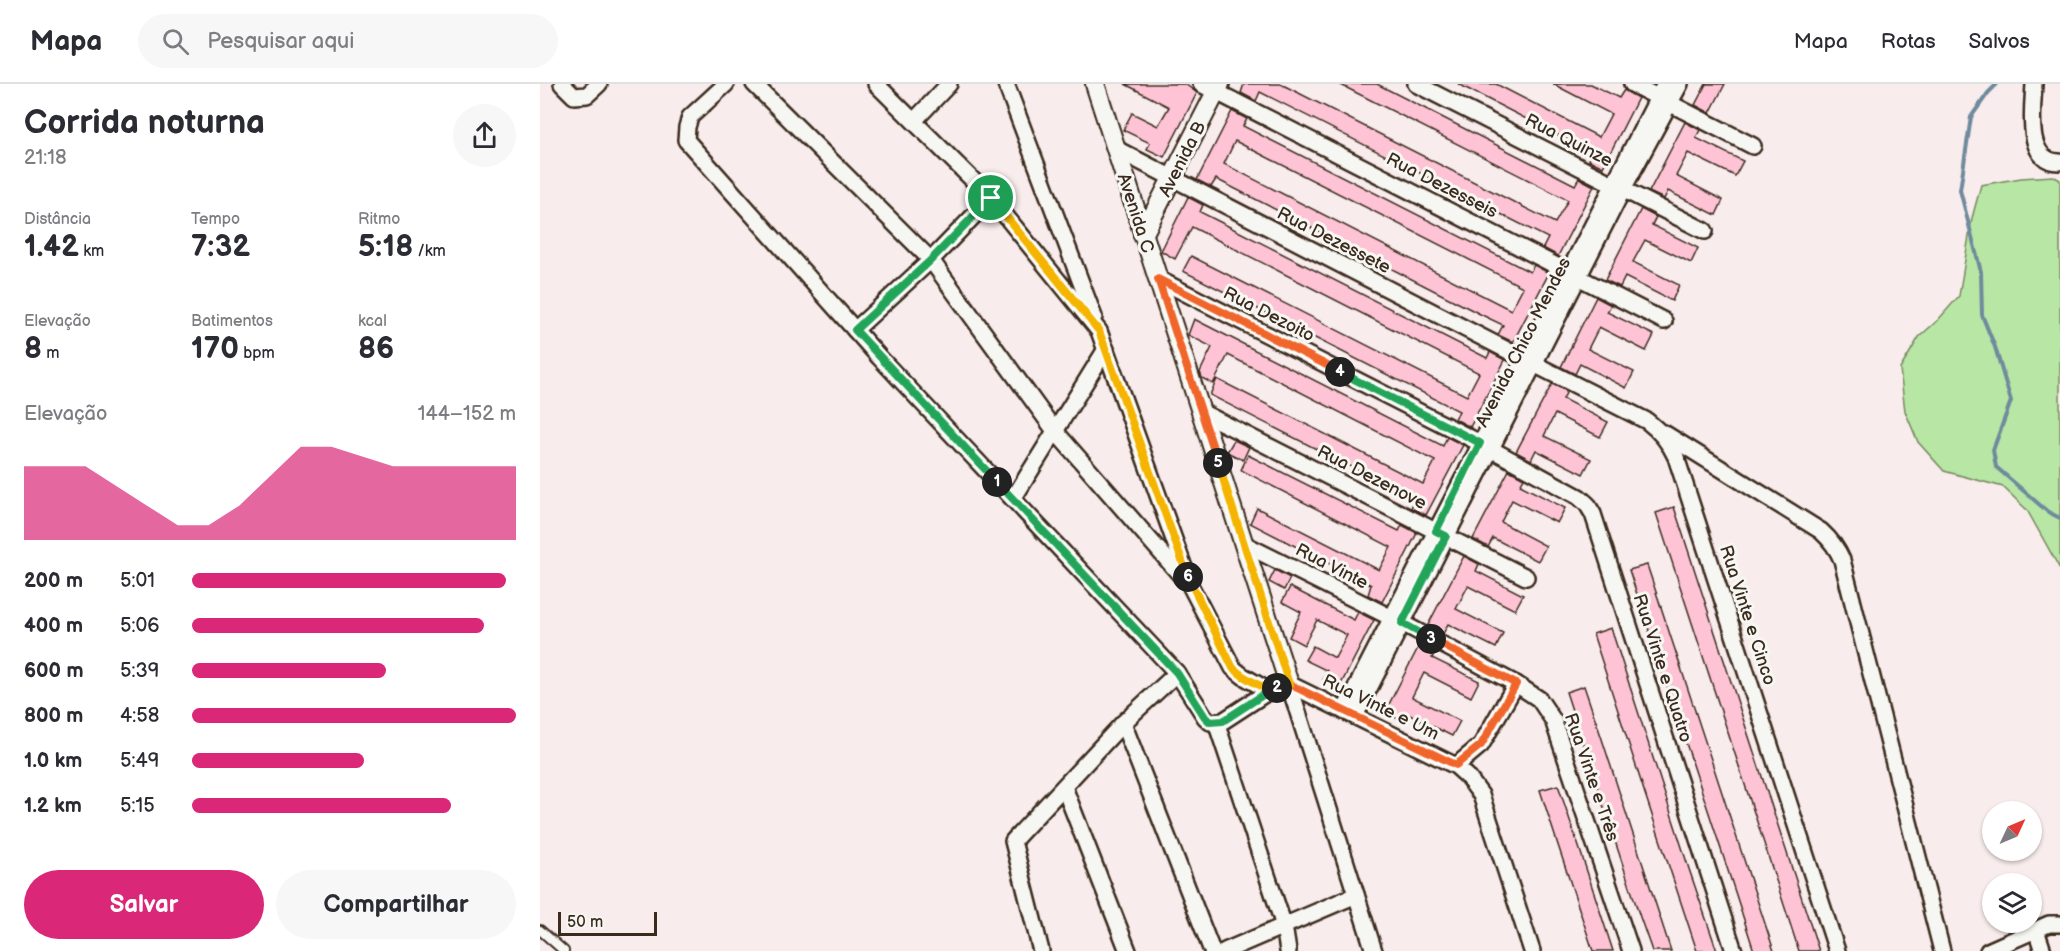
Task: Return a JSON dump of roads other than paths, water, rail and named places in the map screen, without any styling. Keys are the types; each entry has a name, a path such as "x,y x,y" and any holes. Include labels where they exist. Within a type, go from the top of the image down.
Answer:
{"street":[{"path":"562,84 574,96 587,95 599,84"},
{"path":"726,84 690,117 686,140 855,330 1177,673 1205,717 1210,722 1223,721 1269,691 1289,684 1374,951"},
{"path":"754,84 931,260 1055,431 1191,587"},
{"path":"876,84 991,198 1099,331"},
{"path":"914,121 949,84"},
{"path":"1006,84 1106,349 1191,587 1233,668 1269,691"},
{"name":"Avenida C","path":"1095,84 1289,684"},
{"name":"Rua Quinze","path":"1416,84 1705,231"},
{"path":"1632,84 1664,95 1753,146"},
{"name":"Avenida Chico Mendes","path":"1350,713 1664,95 1680,84"},
{"path":"2034,84 2032,116 2037,148 2047,159 2060,162"},
{"name":"Avenida B","path":"1143,234 1172,178 1213,87"},
{"name":"Rua Dezesseis","path":"1213,87 1664,321"},
{"name":"Rua Dezessete","path":"1116,150 1529,362"},
{"path":"855,330 931,260 991,198"},
{"name":"Rua Dezoito","path":"1158,279 1486,446"},
{"path":"1013,499 1106,349"},
{"name":"Rua Vinte e Cinco","path":"1529,362 1647,421 1659,430 1670,444 1837,951"},
{"name":"Rua Dezenove","path":"1201,411 1526,577"},
{"path":"1659,430 1821,531 1837,549 1848,583 1942,951"},
{"name":"Rua Vinte e Quatro","path":"1486,446 1580,497 1593,514 1734,951"},
{"name":"Rua Vinte","path":"1244,544 1397,621"},
{"name":"Rua Vinte e Três","path":"1397,621 1516,684 1539,699 1553,720 1631,951"},
{"path":"1041,951 1013,841 1123,723 1177,673"},
{"name":"Rua Vinte e Um","path":"1289,684 1456,765"},
{"path":"1516,684 1481,745 1456,765 1481,795 1532,951"},
{"path":"1216,722 1284,926 1288,951"},
{"path":"1123,723 1212,951"},
{"path":"1064,787 1128,951"},
{"path":"1225,951 1356,895"},
{"path":"2042,927 2049,924 2060,924"},
{"path":"1988,951 2029,933"},
{"path":"2037,933 2043,951"}],"lane":[{"path":"540,930 564,951"}],"waterway":[{"path":"1997,84 1971,117 1960,190 1981,272 1982,315 1995,347 2011,401 1993,450 1996,467 2048,512 2060,518"}]}
